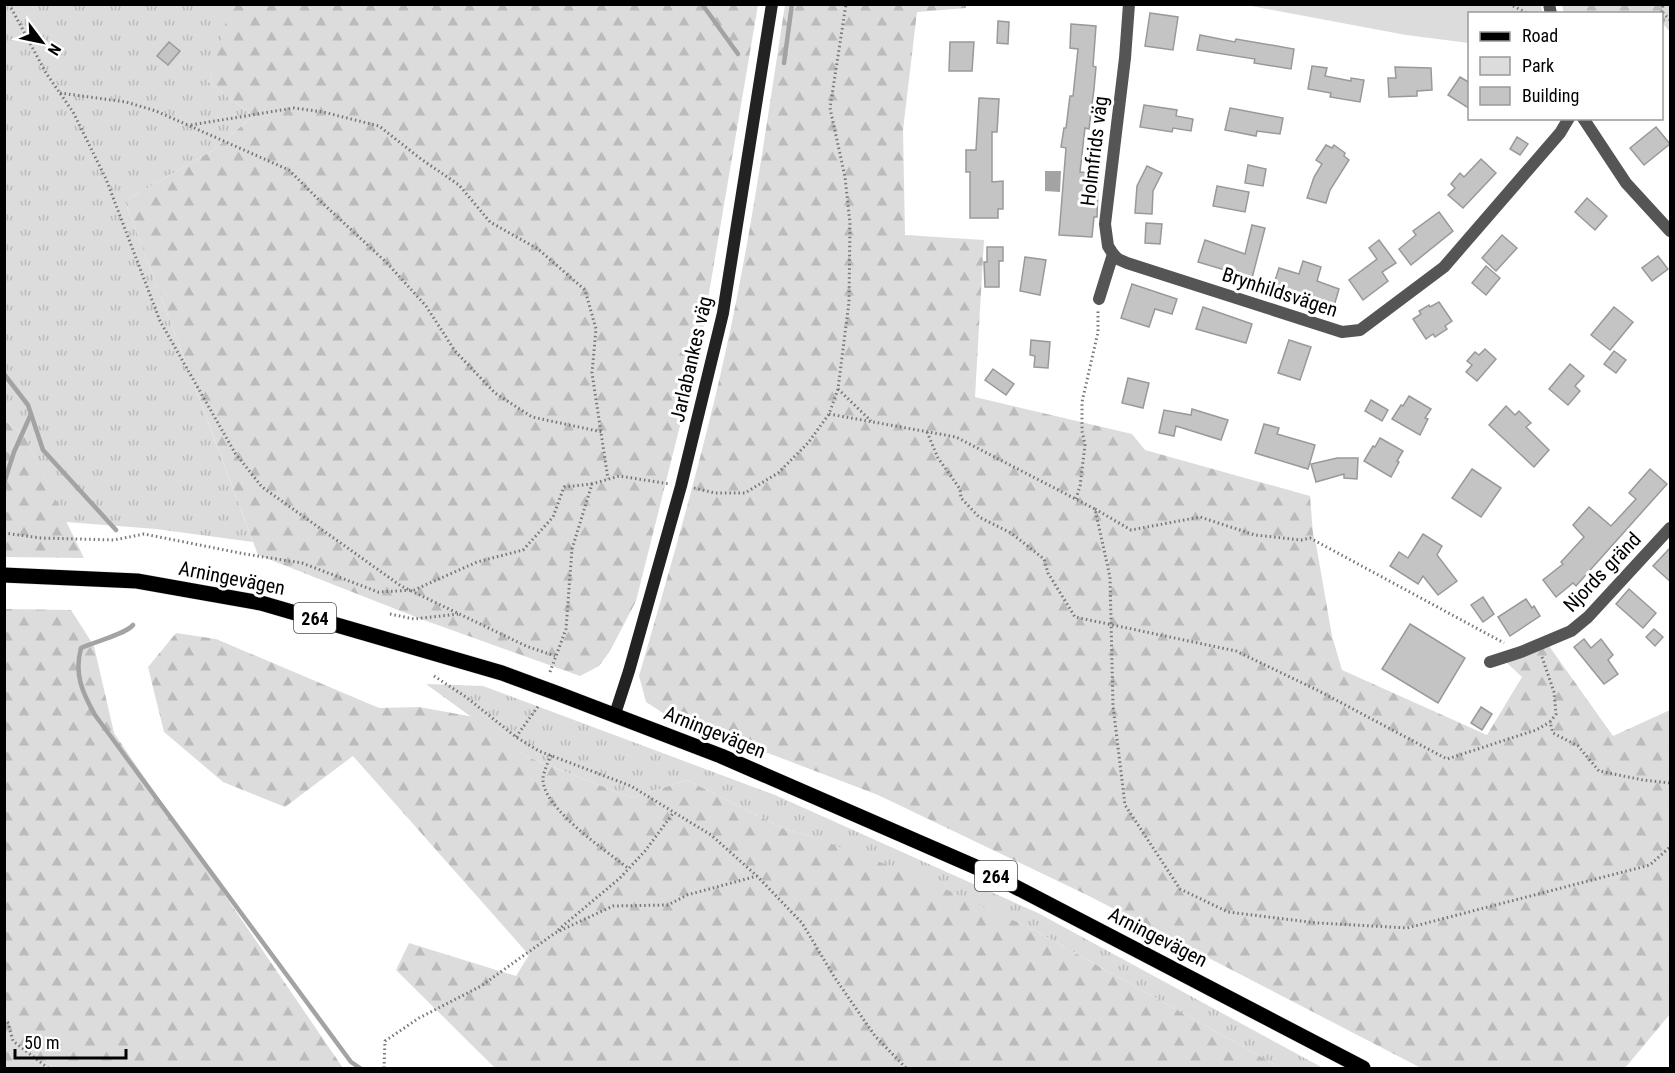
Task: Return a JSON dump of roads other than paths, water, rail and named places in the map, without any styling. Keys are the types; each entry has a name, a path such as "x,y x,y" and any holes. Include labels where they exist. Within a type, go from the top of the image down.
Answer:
{"main road":[{"name":"Jarlabankes väg","path":"615,714 681,486 723,313 772,4"},
{"name":"Arningevägen","path":"4,575 137,581 261,603 502,673 721,756 985,871 1363,1068"}],"street":[{"name":"Holmfrids väg","path":"1113,254 1107,246 1105,224 1125,58 1129,4"},
{"name":"Brynhildsvägen","path":"1113,254 1127,263 1342,332 1360,330 1444,267 1560,133 1568,120"},
{"path":"1584,120 1626,183 1671,231"},
{"path":"1099,299 1113,254"},
{"name":"Njords gränd","path":"1490,662 1571,631 1588,617 1671,528"}],"waterway":[{"path":"702,4 738,54"},
{"path":"784,63 792,4"},
{"path":"4,374 28,405 43,450 116,530"},
{"path":"4,483 14,452 31,414"},
{"path":"133,625 117,635 81,648 78,666 80,683 90,707 351,1062 360,1068"}]}
